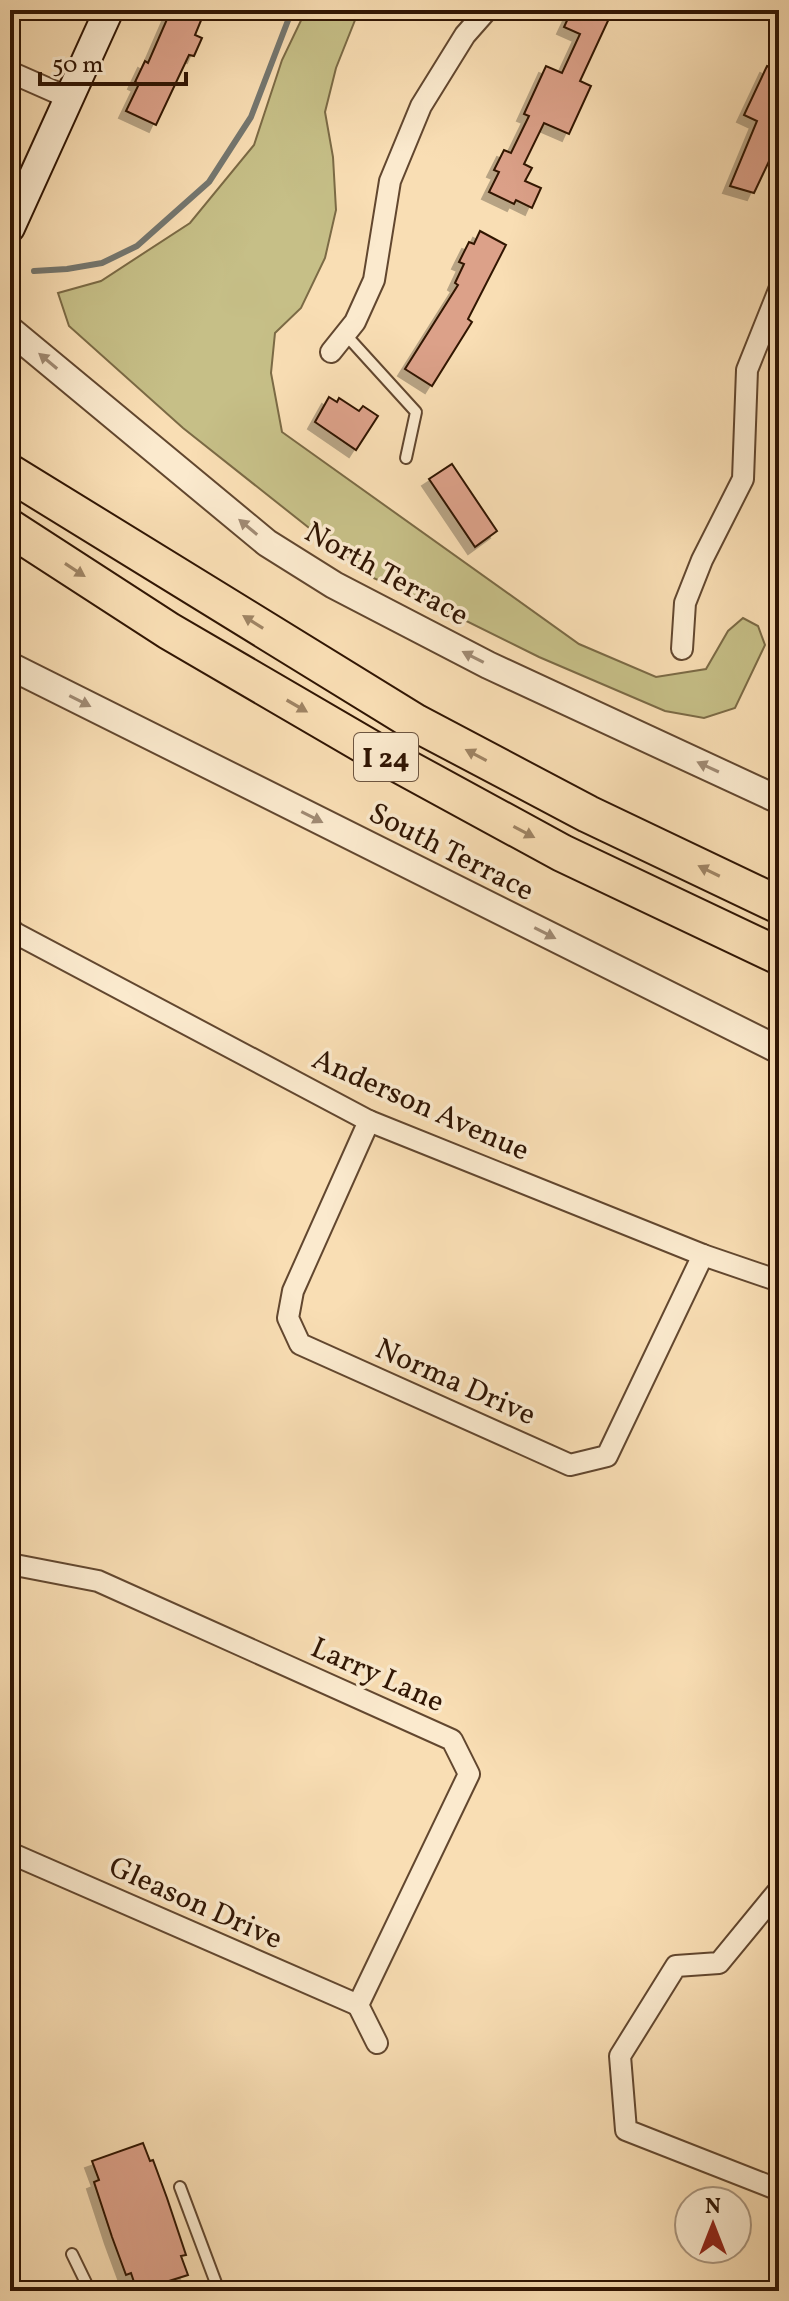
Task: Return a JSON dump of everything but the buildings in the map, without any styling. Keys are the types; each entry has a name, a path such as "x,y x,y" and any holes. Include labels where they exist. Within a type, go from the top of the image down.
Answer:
{"highway":[{"name":"I 24","path":"12,474 416,723 588,814 779,905"},
{"name":"I 24","path":"10,528 169,631 373,750 562,853 779,956"}],"main road":[{"path":"10,228 109,10"}],"street":[{"path":"331,352 355,322 374,280 390,181 421,106 465,35 487,10"},
{"path":"10,72 69,98"},
{"path":"682,649 685,603 702,560 743,479 747,370 779,290"},
{"name":"North Terrace","path":"10,330 267,543 334,585 488,665 779,800"},
{"name":"South Terrace","path":"10,666 779,1050"},
{"name":"Anderson Avenue","path":"10,928 369,1121 703,1255 779,1281"},
{"name":"Norma Drive","path":"369,1121 293,1291 288,1318 300,1344 570,1465 607,1456 703,1255"},
{"name":"Larry Lane","path":"10,1564 98,1581 452,1740 469,1774 358,2005"},
{"name":"Gleason Drive","path":"10,1853 358,2005"},
{"path":"779,1890 719,1963 676,1966 620,2056 626,2130 779,2190"},
{"path":"358,2005 377,2043"}],"lane":[{"path":"346,335 416,412 406,458"},
{"path":"180,2187 217,2290"},
{"path":"72,2254 90,2291"}],"shaded area":[{"path":"306,10 359,10 336,68 325,112 333,157 336,210 325,258 301,308 275,333 271,373 282,432 579,644 656,677 706,669 728,631 743,618 758,626 765,645 735,708 704,718 665,711 539,657 371,577 183,428 69,326 58,293 101,281 190,223 254,145 282,60"}],"waterway":[{"path":"34,271 102,263 137,246 209,182 251,117 292,10"}]}
